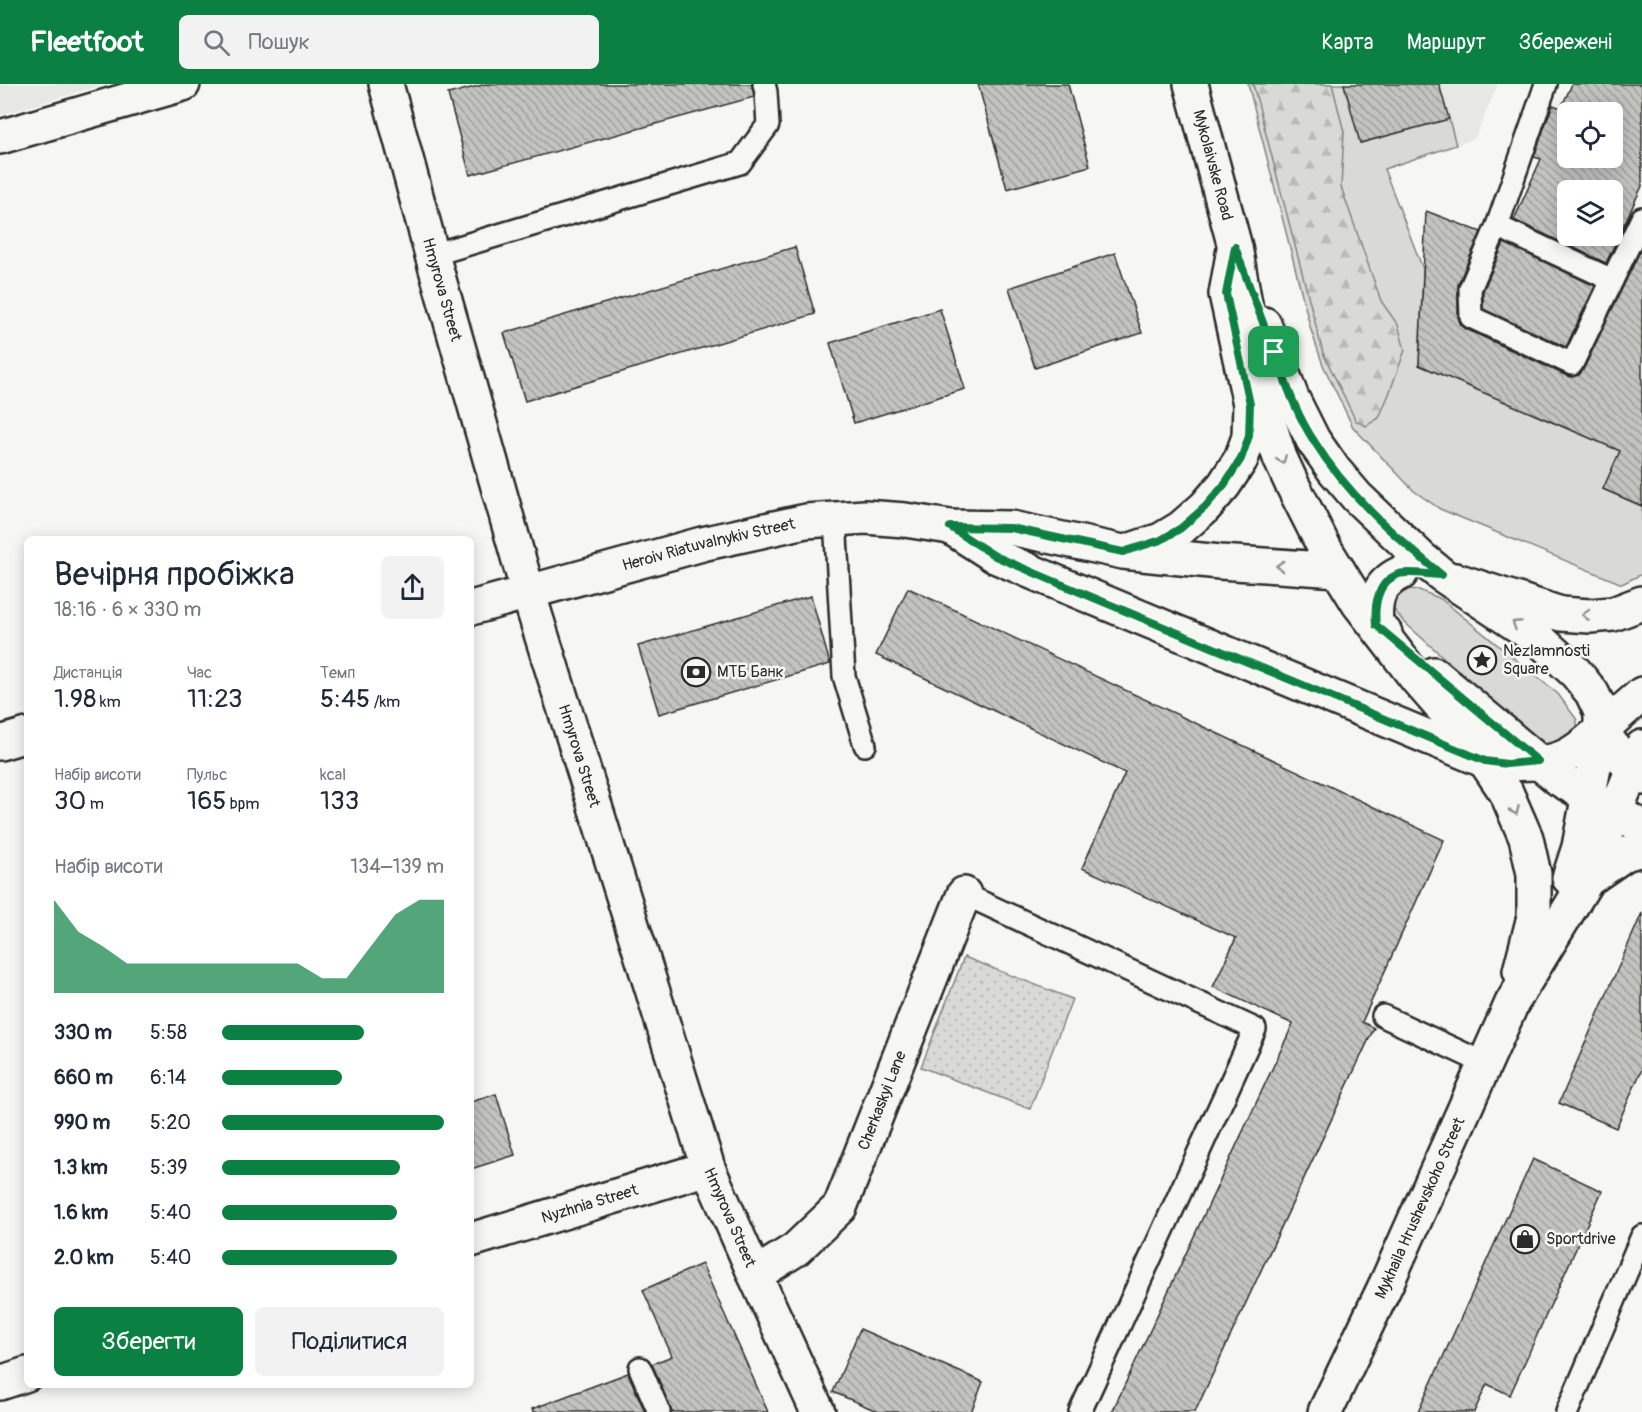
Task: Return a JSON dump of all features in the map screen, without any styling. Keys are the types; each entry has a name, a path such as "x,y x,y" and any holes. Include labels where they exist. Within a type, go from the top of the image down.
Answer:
{"street":[{"path":"0,137 183,84"},
{"name":"Hmyrova Street","path":"386,84 528,592 708,1168 819,1412"},
{"name":"Mykolaivske Road","path":"1191,84 1235,247"},
{"path":"1123,552 1161,540 1181,528 1205,507 1224,485 1241,459 1249,436 1250,404 1226,294 1235,247"},
{"path":"1235,247 1263,405 1280,458 1307,515 1359,604 1416,678 1485,761 1506,792 1526,838 1542,929"},
{"path":"1235,247 1292,398 1313,440 1334,470 1357,497 1421,558 1442,575 1540,640 1576,673 1592,693 1601,712 1601,730 1615,811"},
{"name":"Heroiv Riatuvalnykiv Street","path":"474,607 702,544 806,521 865,518 905,520 950,527 1011,528 1123,552"},
{"name":"Heroiv Riatuvalnykiv Street","path":"950,527 995,556 1485,761"},
{"path":"1123,552 1220,562 1442,575 1561,614 1590,616 1613,614 1642,603"},
{"path":"1401,573 1391,578 1377,598 1376,625 1559,779 1615,811"},
{"path":"1485,761 1507,764 1555,760 1566,756 1582,746 1642,694"},
{"path":"1587,880 1615,811 1639,765 1618,754 1601,730"},
{"path":"0,743 24,736"},
{"path":"1485,761 1615,811"},
{"path":"1542,929 1579,847 1615,811"},
{"path":"1542,929 1587,880 1625,854 1642,849"},
{"name":"Cherkaskyi Lane","path":"755,1275 796,1249 840,1207 964,894"},
{"name":"Mykhaila Hrushevskoho Street","path":"1325,1412 1388,1280 1512,1003 1542,929"},
{"name":"Nyzhnia Street","path":"474,1239 708,1168"},
{"path":"0,1383 24,1375"}],"lane":[{"path":"432,255 740,163 768,125 764,84"},
{"path":"1546,84 1497,226 1470,289 1470,317 1572,364 1642,218"},
{"path":"1497,226 1612,280"},
{"path":"834,519 844,676 865,745"},
{"path":"964,894 1255,1029 1080,1412"},
{"path":"1383,1016 1484,1063"},
{"path":"1567,1412 1642,1236"},
{"path":"640,1368 659,1412"}],"shaded area":[{"path":"0,84 105,84 0,115"},
{"path":"1439,84 1498,84 1475,138 1456,145"}],"green space":[{"path":"1248,84 1344,84 1361,143 1449,119 1456,145 1384,169 1423,269 1419,365 1570,430 1624,442 1603,489 1642,506 1642,574 1622,584 1440,509 1414,491 1353,427 1323,365 1311,330"},
{"path":"1253,84 1332,84 1344,132 1341,187 1381,301 1398,325 1405,350 1379,418 1366,426 1356,421 1323,353"},
{"path":"1419,590 1441,599 1558,694 1577,720 1575,736 1549,747 1539,743 1403,621 1392,607 1392,602 1400,591"},
{"path":"964,957 1072,999 1030,1109 921,1067"}],"building":[{"path":"486,84 752,84 754,97 470,175 448,94"},
{"path":"978,84 1068,84 1090,166 1007,189"},
{"path":"1344,84 1439,84 1449,119 1360,143"},
{"path":"1572,84 1642,84 1642,186 1623,227 1623,180 1557,180 1557,240 1514,220 1541,159 1534,157 1553,105 1557,106 1557,168 1623,168 1623,102 1564,102"},
{"path":"1426,211 1481,232 1458,284 1458,317 1461,325 1572,377 1579,375 1583,370 1642,247 1642,506 1603,489 1620,451 1419,365"},
{"path":"1504,243 1595,286 1566,347 1483,309 1483,291"},
{"path":"1570,246 1614,246 1606,263"},
{"path":"795,247 815,314 525,401 504,333"},
{"path":"1115,253 1142,333 1035,368 1009,288"},
{"path":"940,309 965,389 854,423 830,343"},
{"path":"908,588 1444,840 1362,1022 1374,1028 1195,1412 1112,1412 1293,1024 1213,987 1236,938 1082,868 1125,773 876,655"},
{"path":"811,596 830,664 659,714 638,646"},
{"path":"1642,913 1642,1069 1616,1128 1559,1103"},
{"path":"496,1094 515,1155 474,1168 474,1101"},
{"path":"1533,1159 1602,1191 1510,1395 1487,1384 1474,1412 1418,1412"},
{"path":"702,1264 768,1412 672,1412 652,1364 672,1356 643,1290"},
{"path":"860,1329 983,1382 971,1412 879,1412 833,1392"},
{"path":"628,1373 645,1412 533,1412 532,1409"}],"place":[{"name":"Nezlamnosti Square","path":"1482,660"},
{"name":"МТБ Банк","path":"696,672"},
{"name":"Sportdrive","path":"1525,1239"}],"route":[{"path":"1235,247 1274,352 1292,398 1313,440 1334,470 1387,527 1442,575 1401,573 1391,578 1377,598 1376,625 1538,761 1507,764 1485,761 995,556 950,527 1011,528 1123,552 1161,540 1181,528 1205,507 1224,485 1241,459 1249,436 1250,404 1226,294 1235,247"}]}
